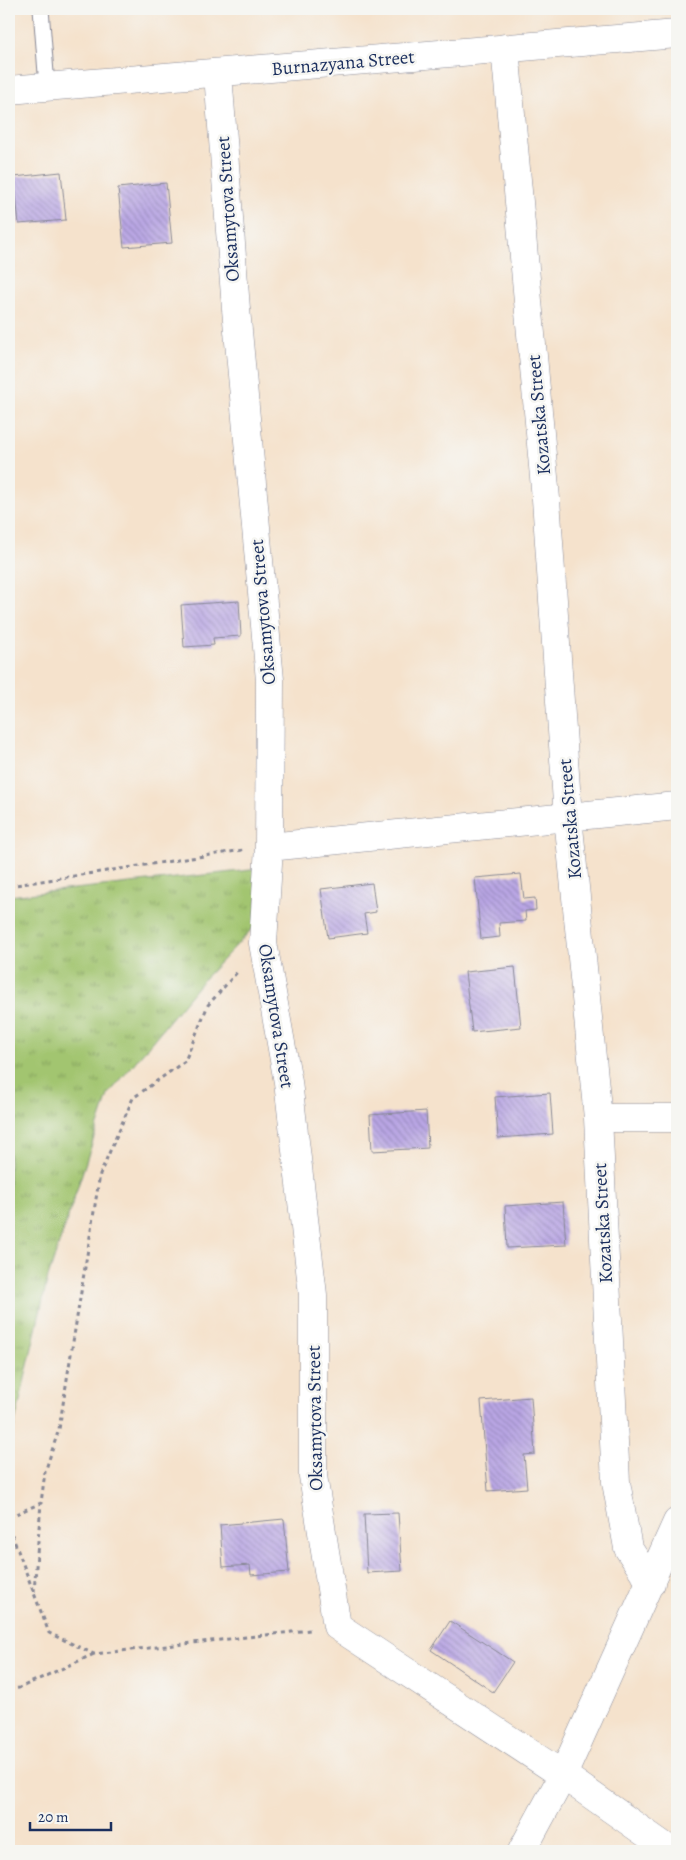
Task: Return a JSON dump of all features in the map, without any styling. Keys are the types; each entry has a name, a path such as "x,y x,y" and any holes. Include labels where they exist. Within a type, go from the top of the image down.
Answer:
{"street":[{"name":"Burnazyana Street","path":"9,90 218,74 677,34"},
{"name":"Kozatska Street","path":"505,48 546,499 568,817 598,1118 616,1482 628,1548 651,1583"},
{"name":"Oksamytova Street","path":"218,74 236,309 270,680 269,846 263,943 288,1082 313,1295 313,1476 338,1626"},
{"path":"269,846 677,806"},
{"path":"598,1118 677,1118"},
{"path":"522,1851 563,1775 677,1522"},
{"path":"338,1626 563,1775 670,1851"}],"lane":[{"path":"41,9 47,86"}],"path":[{"path":"9,886 269,846"},
{"path":"34,1594 45,1472 59,1428 100,1174 132,1098 186,1061 208,1005 263,943"},
{"path":"9,1517 41,1503"},
{"path":"9,1527 49,1633 94,1654"},
{"path":"9,1689 19,1688 94,1654 338,1626"}],"green space":[{"path":"260,869 255,926 202,981 108,1095 48,1277 9,1449 9,896"}],"building":[{"path":"61,172 66,220 19,224 14,177"},
{"path":"166,183 172,243 124,247 118,188"},
{"path":"239,601 241,636 213,638 214,645 184,647 181,605"},
{"path":"521,874 524,899 535,898 536,910 525,911 526,921 499,923 500,937 481,939 475,878"},
{"path":"372,883 376,912 364,914 367,933 328,938 321,889"},
{"path":"515,967 521,1027 472,1032 465,972"},
{"path":"550,1093 553,1134 498,1138 495,1097"},
{"path":"426,1111 428,1148 372,1151 370,1115"},
{"path":"563,1202 566,1245 507,1248 505,1206"},
{"path":"531,1397 535,1454 524,1455 527,1488 488,1491 481,1401"},
{"path":"398,1513 402,1571 367,1573 364,1514"},
{"path":"284,1519 289,1572 251,1575 250,1565 223,1567 220,1525"},
{"path":"450,1621 513,1662 493,1692 431,1650"}]}
